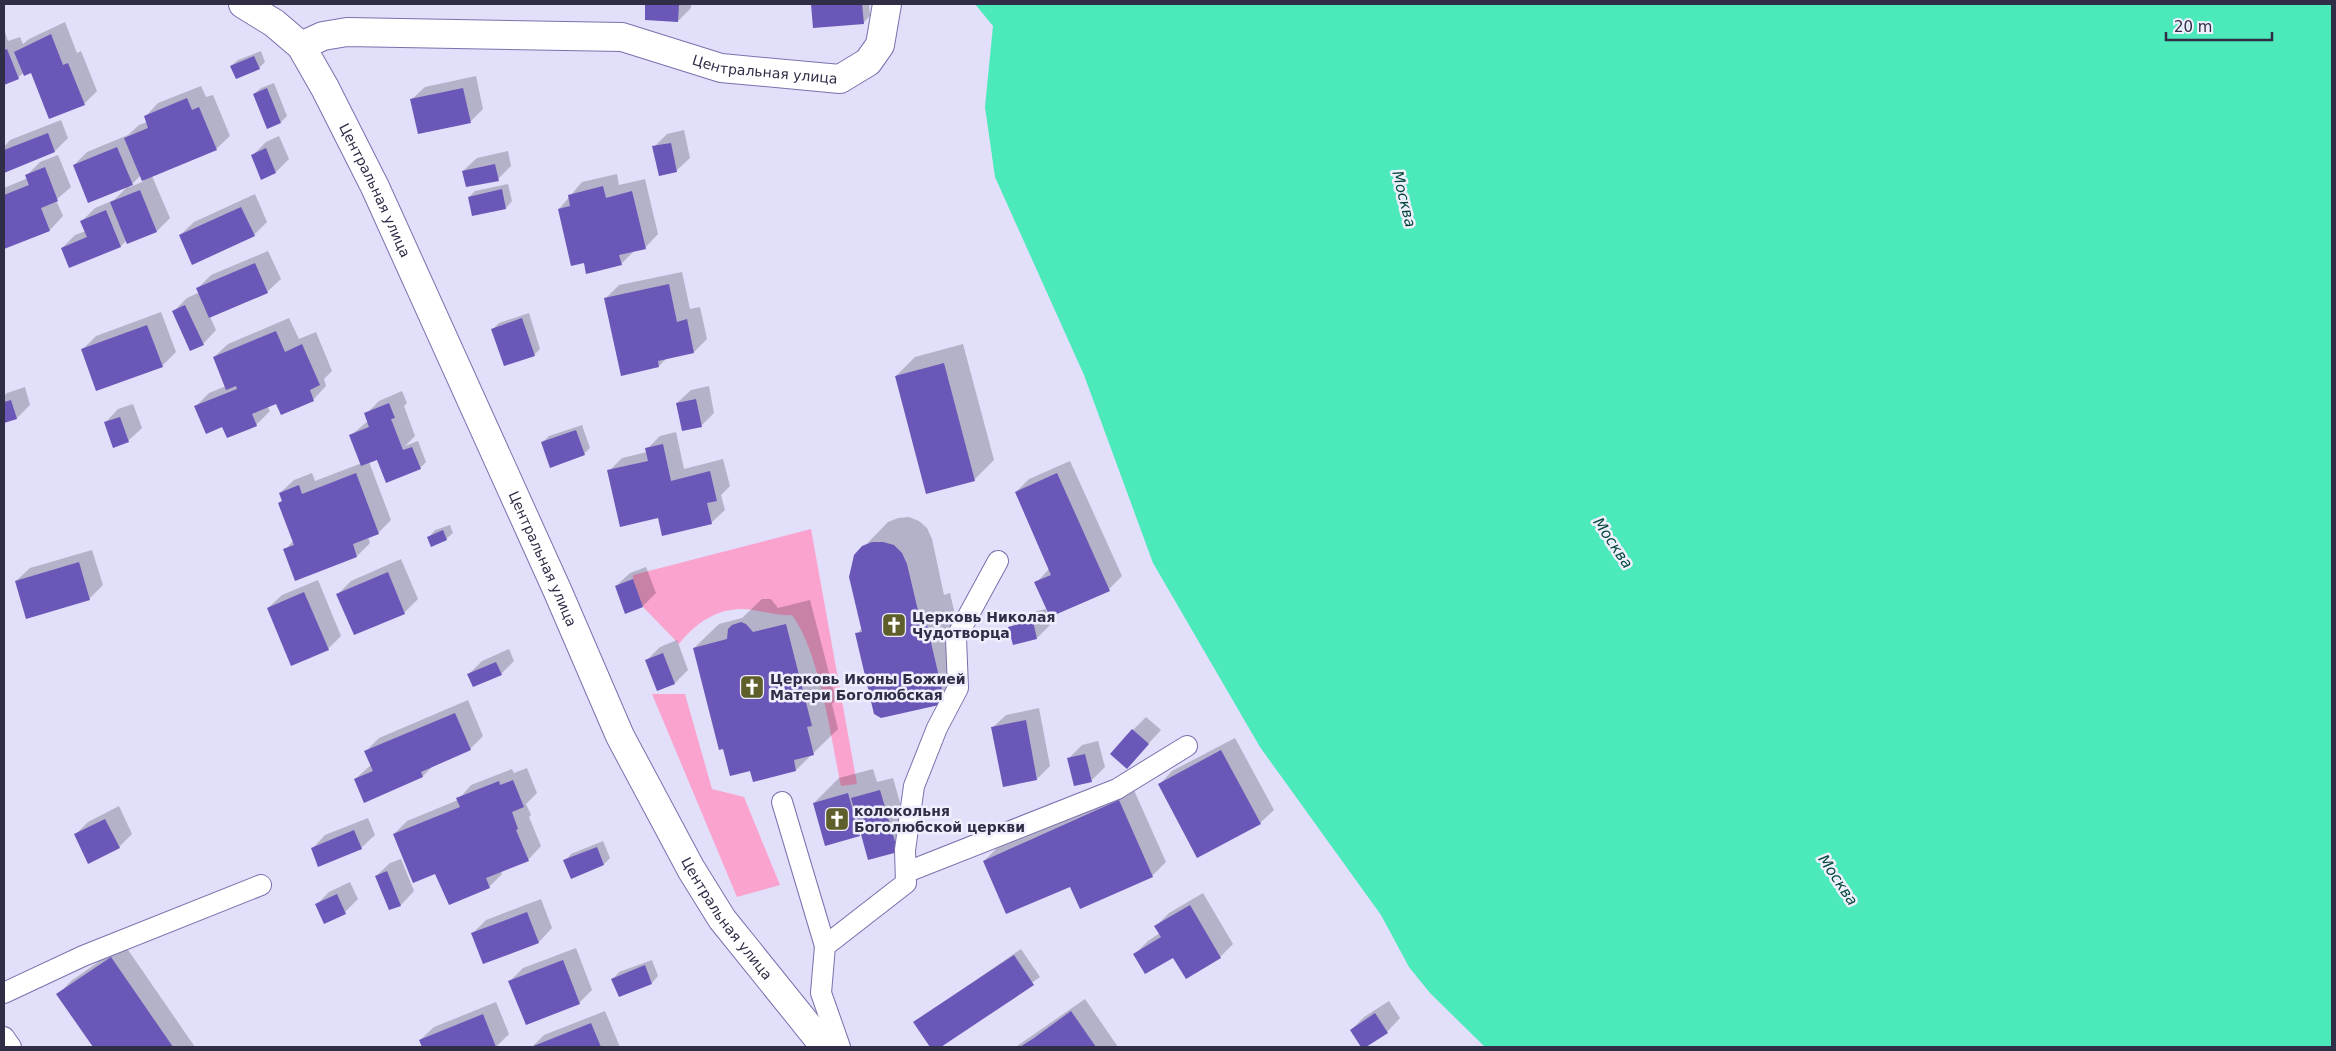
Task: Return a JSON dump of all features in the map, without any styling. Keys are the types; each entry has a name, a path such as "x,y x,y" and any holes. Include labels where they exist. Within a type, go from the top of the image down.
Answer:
{"street":[{"name":"Центральная улица","path":"243,4 274,23 301,46 325,88 375,188 554,583 625,745 691,869 722,919 825,1047"},
{"name":"Центральная улица","path":"301,46 322,36 348,32 622,37 721,68 840,79 868,62 880,45 887,4"}],"lane":[{"path":"825,946 906,883 906,850 914,786 937,728 958,688 956,638 998,561"},
{"path":"907,872 1118,789 1187,746"},
{"path":"782,802 825,946 821,993 840,1047"},
{"path":"4,993 83,956 261,885"},
{"path":"4,1037 11,1047"}],"shaded area":[{"path":"811,529 857,784 841,786 817,673 802,631 792,615 742,609 721,612 711,616 694,628 679,644 643,607 633,579 633,575"},
{"path":"652,694 685,694 712,789 744,797 780,885 737,897"}],"water":[{"name":"Москва","path":"975,4 2332,4 2332,1047 1485,1047 1430,993 1409,967 1381,915 1260,747 1153,563 1084,375 995,177 985,107 993,26"}],"building":[{"path":"645,4 679,4 678,22 645,20"},
{"path":"811,4 862,4 864,24 813,28"},
{"path":"51,34 63,65 68,63 85,105 49,119 31,73 24,76 14,52"},
{"path":"7,49 19,79 4,85 4,50"},
{"path":"254,56 260,69 236,79 230,66"},
{"path":"267,88 281,123 267,129 253,94"},
{"path":"463,88 471,123 418,134 410,99"},
{"path":"187,98 192,110 199,107 217,150 142,181 124,138 148,128 144,116"},
{"path":"48,133 55,152 4,173 4,150"},
{"path":"671,143 677,172 659,176 652,146"},
{"path":"117,147 133,185 88,203 73,165"},
{"path":"266,148 276,173 261,180 251,155"},
{"path":"495,164 499,181 466,187 462,171"},
{"path":"45,167 58,201 41,208 50,231 4,249 4,195 29,185 25,175"},
{"path":"603,186 606,198 632,191 646,249 619,255 622,265 586,274 584,263 571,266 558,209 570,206 568,195"},
{"path":"502,189 506,209 472,216 468,197"},
{"path":"140,190 157,232 127,244 110,202"},
{"path":"241,207 255,236 192,265 179,235"},
{"path":"106,210 121,247 69,268 61,248 87,237 80,221"},
{"path":"255,263 268,293 209,318 196,288"},
{"path":"669,284 677,322 687,319 694,353 658,361 659,367 621,376 604,298"},
{"path":"185,305 204,345 190,351 172,311"},
{"path":"522,318 535,356 504,366 491,329"},
{"path":"147,325 163,367 96,391 81,349"},
{"path":"276,331 285,352 302,344 320,385 310,390 314,401 281,415 276,404 259,411 252,414 257,426 227,438 222,427 206,434 194,406 237,389 236,386 226,390 213,357"},
{"path":"944,363 975,481 926,494 895,376"},
{"path":"696,399 702,427 682,431 676,403"},
{"path":"11,400 17,419 4,423 4,402"},
{"path":"389,403 395,418 391,419 403,450 412,447 421,469 386,483 377,460 361,466 349,435 369,427 364,413"},
{"path":"120,417 129,442 113,448 104,422"},
{"path":"576,430 585,455 550,468 541,442"},
{"path":"663,444 671,481 710,471 717,501 707,503 712,524 662,536 658,518 620,527 607,470 648,461 645,448"},
{"path":"356,473 379,534 353,544 357,557 295,581 283,549 294,545 278,503 282,501 279,493 299,485 302,494"},
{"path":"1057,473 1110,591 1050,617 1034,582 1051,575 1015,492"},
{"path":"443,530 447,540 431,547 427,537"},
{"name":"Церковь Николая Чудотворца","path":"872,542 894,545 902,553 907,564 920,619 925,617 944,698 939,705 881,718 874,714 855,633 862,632 849,577 854,555 862,546"},
{"path":"79,562 90,600 26,619 15,581"},
{"path":"388,572 405,614 354,635 336,594"},
{"path":"633,579 643,607 625,614 615,586"},
{"path":"304,592 329,650 291,666 267,608"},
{"path":"1033,621 1037,639 1013,645 1008,627"},
{"name":"Церковь Иконы Божией Матери Боголюбская","path":"741,622 746,624 753,632 786,624 812,726 807,727 814,755 794,760 796,771 753,782 750,771 730,776 723,749 719,750 693,648 727,639 728,629 732,625"},
{"path":"663,653 675,684 657,691 645,660"},
{"path":"496,662 502,675 473,687 467,674"},
{"path":"455,713 471,750 421,772 423,777 364,803 354,779 373,771 364,751"},
{"path":"1026,720 1037,780 1003,787 991,727"},
{"path":"1132,729 1149,744 1127,769 1110,754"},
{"path":"1221,750 1261,824 1197,858 1158,784"},
{"path":"1085,754 1092,782 1074,786 1067,758"},
{"path":"513,780 524,807 512,812 518,829 516,830 529,861 486,878 490,888 449,905 435,874 413,883 393,834 460,807 456,798 499,781 500,785"},
{"path":"880,790 898,852 868,860 851,798"},
{"name":"колокольня Боголюбской церкви","path":"848,793 860,836 825,846 813,803"},
{"path":"1119,800 1153,877 1080,909 1070,887 1006,914 983,861"},
{"path":"105,819 120,848 88,864 74,834"},
{"path":"354,830 362,849 318,867 311,848"},
{"path":"597,847 604,865 571,879 563,860"},
{"path":"387,871 401,906 389,910 375,876"},
{"path":"337,894 346,914 324,924 315,904"},
{"path":"1190,905 1221,958 1186,979 1173,958 1145,974 1133,954 1161,937 1154,926"},
{"path":"527,912 539,943 483,964 471,933"},
{"path":"1014,955 1034,985 941,1047 930,1047 913,1022"},
{"path":"111,957 173,1047 93,1047 56,994"},
{"path":"563,960 580,1004 526,1025 508,981"},
{"path":"645,965 652,984 619,997 611,979"},
{"path":"1071,1011 1096,1047 1020,1047 1034,1038"},
{"path":"1375,1013 1388,1033 1366,1047 1361,1047 1350,1030"},
{"path":"483,1014 496,1047 422,1047 419,1040"},
{"path":"591,1023 601,1047 531,1047"}],"place":[{"name":"Церковь Николая Чудотворца","path":"894,625"},
{"name":"Церковь Иконы Божией Матери Боголюбская","path":"752,687"},
{"name":"колокольня Боголюбской церкви","path":"837,819"}]}
